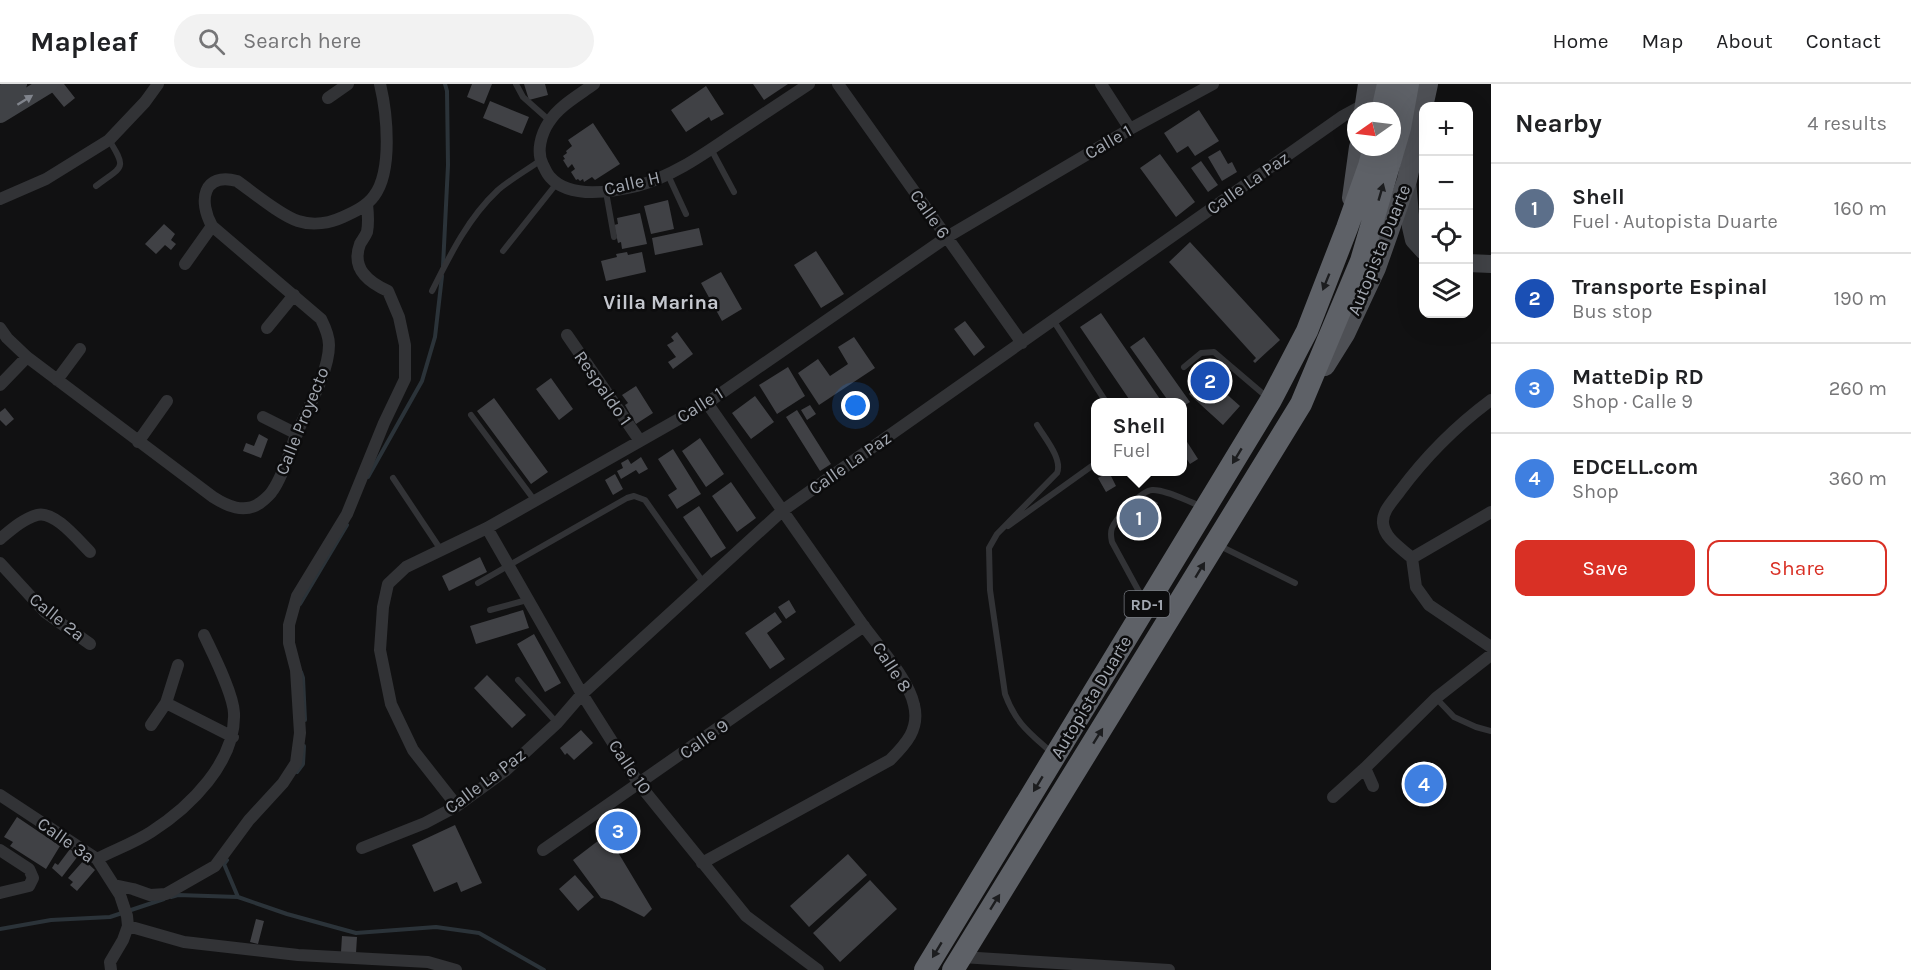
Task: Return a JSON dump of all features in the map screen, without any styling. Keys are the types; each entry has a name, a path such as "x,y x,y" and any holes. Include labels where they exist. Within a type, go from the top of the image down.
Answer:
{"highway":[{"path":"1375,102 1388,84"},
{"name":"Autopista Duarte","path":"957,964 1301,404 1360,261 1400,128 1407,84"},
{"name":"Autopista Duarte","path":"925,970 1271,400 1307,331 1347,228 1372,156"}],"main road":[{"path":"0,95 18,84"},
{"path":"0,114 50,84"},
{"path":"1368,84 1369,102"},
{"name":"Autopista Duarte","path":"1301,404 1349,324 1376,268 1407,180 1428,84"},
{"name":"Autopista Duarte","path":"1347,228 1358,156"},
{"path":"1407,180 1411,227 1414,240 1419,246"},
{"path":"1473,263 1491,264"}],"street":[{"path":"0,199 46,179 109,140 145,102 158,84"},
{"path":"328,98 348,84"},
{"path":"185,264 212,226 203,205 204,195 209,188 223,180 237,181 288,217 299,222 325,222 341,218 367,204 379,186 385,162 387,139 380,84"},
{"path":"558,182 550,178 540,160 540,141 549,121 569,102 594,84"},
{"name":"Calle H","path":"558,182 566,188 586,192 606,192 639,185 668,175 809,84"},
{"name":"Calle 6","path":"838,84 1022,343"},
{"path":"1101,84 1130,129"},
{"name":"Calle 1","path":"457,806 413,750 391,704 380,650 383,607 388,584 406,567 487,528 708,403 947,237 1130,129 1213,84"},
{"name":"Calle La Paz","path":"362,848 425,823 457,806 505,771 557,723 582,693 782,511 1347,115"},
{"path":"117,890 133,889 150,895 166,894 216,866 249,820 283,783 296,763 300,733 296,670 289,643 289,625 297,596 346,514 405,379 405,345 399,317 388,291 374,285 360,270 358,264 357,257 369,220 367,204"},
{"name":"Calle Proyecto","path":"0,328 27,357 213,497 225,504 244,509 261,502 273,491 322,374 328,358 329,343 321,319 212,226"},
{"path":"267,328 294,295"},
{"name":"Respaldo 1","path":"567,335 640,441"},
{"path":"57,380 80,349"},
{"path":"0,385 27,357"},
{"path":"1491,400 1466,418 1420,464 1384,513 1383,524 1386,534 1412,558 1416,587 1429,605 1491,647"},
{"path":"138,442 167,401"},
{"name":"Calle 8","path":"702,863 890,760 907,743 914,729 915,706 908,686 782,511 708,403"},
{"path":"263,417 297,434"},
{"path":"1412,558 1491,512"},
{"path":"0,539 26,520 39,514 55,518 90,552"},
{"name":"Calle 10","path":"487,528 582,693 639,784 746,916 818,970"},
{"name":"Calle 2a","path":"0,563 45,612 90,644"},
{"name":"Calle 9","path":"543,850 864,626"},
{"path":"97,859 150,833 188,804 221,764 233,737 234,710 222,673 204,635"},
{"path":"1333,796 1436,698 1491,655"},
{"path":"151,725 166,703 178,665"},
{"path":"166,703 233,737"},
{"path":"1365,768 1373,786"},
{"name":"Calle 3a","path":"0,795 97,859 117,890 127,921"},
{"path":"0,850 29,869 33,878 29,886 0,893"},
{"path":"111,970 110,962 123,940 127,921 184,942 297,956 428,962 456,970"},
{"path":"957,964 1169,970"}],"lane":[{"path":"516,84 523,97 549,121"},
{"path":"96,186 121,164 121,159 109,140"},
{"path":"711,149 734,192"},
{"path":"432,291 452,249 478,212 499,190 540,160"},
{"path":"668,175 686,214"},
{"path":"504,251 558,182"},
{"path":"606,192 614,237"},
{"path":"1053,321 1103,398"},
{"path":"1184,367 1201,353 1214,352 1271,400"},
{"path":"471,415 535,501"},
{"path":"1037,425 1055,456 1059,469 997,534 988,548 988,570 1005,694 1011,711 1020,723 1055,756"},
{"path":"997,534 1091,466"},
{"path":"393,478 441,551"},
{"path":"1147,604 1112,542 1110,535 1112,528 1139,496 1151,490 1166,493 1206,508"},
{"path":"478,583 634,496 645,500 703,582"},
{"path":"1216,543 1295,583"},
{"path":"490,610 528,599"},
{"path":"518,680 557,723"},
{"path":"1436,698 1454,717 1491,731"}],"building":[{"path":"57,84 64,84 75,98 64,107 50,90"},
{"path":"472,84 492,84 484,104 467,97"},
{"path":"524,84 545,84 548,95 529,100"},
{"path":"753,84 788,84 764,100"},
{"path":"706,86 724,114 711,121 709,117 686,132 671,110"},
{"path":"490,101 529,117 522,134 483,118"},
{"path":"1199,110 1219,141 1195,156 1188,146 1177,153 1164,133"},
{"path":"593,123 620,164 595,180 592,177 584,182 583,179 576,180 571,172 575,169 572,164 568,168 563,156 572,146 568,140"},
{"path":"1220,150 1228,164 1232,162 1237,172 1222,181 1208,157"},
{"path":"1160,154 1195,202 1176,217 1140,168"},
{"path":"1201,161 1218,185 1208,192 1191,168"},
{"path":"668,200 674,229 651,234 644,206"},
{"path":"640,213 647,244 622,249 621,242 618,243 614,225 618,224 617,218"},
{"path":"164,224 175,234 171,240 176,244 171,250 165,245 156,254 145,244"},
{"path":"699,228 703,245 655,255 652,238"},
{"path":"1190,242 1280,340 1255,363 1253,361 1256,358 1169,262"},
{"path":"816,251 844,294 821,308 794,265"},
{"path":"627,252 628,255 642,252 646,272 606,281 601,261"},
{"path":"721,272 742,309 722,321 701,283"},
{"path":"1101,313 1159,398 1128,398 1080,327"},
{"path":"965,321 985,347 974,356 954,329"},
{"path":"677,332 693,354 673,369 668,362 676,357 667,345 674,341 671,337"},
{"path":"854,337 875,368 819,405 798,373 818,359 830,376 848,364 838,347"},
{"path":"1144,337 1190,402 1187,404 1187,398 1166,398 1130,347"},
{"path":"788,367 805,396 777,414 759,385"},
{"path":"551,378 573,409 559,420 536,389"},
{"path":"1201,381 1209,388 1214,383 1240,406 1223,425 1189,394"},
{"path":"636,386 653,413 636,424 625,405 628,403 622,395"},
{"path":"755,396 774,422 751,439 732,413"},
{"path":"494,398 548,472 531,484 477,411"},
{"path":"810,405 816,414 807,420 801,410"},
{"path":"5,408 14,419 6,426 0,420 0,412"},
{"path":"797,410 831,464 820,471 786,417"},
{"path":"259,434 268,439 261,458 243,451 246,443 254,446"},
{"path":"700,438 724,474 706,487 682,451"},
{"path":"1187,442 1198,459 1190,464 1187,460"},
{"path":"673,449 701,494 677,509 668,495 677,489 658,459"},
{"path":"641,457 648,469 639,474 636,470 621,479 617,471 623,468 621,463 628,459 631,464"},
{"path":"615,474 623,489 613,495 605,480"},
{"path":"1111,476 1116,486 1106,492 1098,478"},
{"path":"731,482 756,518 737,532 712,496"},
{"path":"1145,495 1158,503 1134,540 1121,532"},
{"path":"699,506 726,548 711,558 683,517"},
{"path":"480,557 487,572 449,591 442,576"},
{"path":"789,600 796,612 786,619 778,607"},
{"path":"523,610 529,628 476,644 470,626"},
{"path":"775,612 782,622 767,633 785,659 770,669 745,633"},
{"path":"534,634 561,683 545,692 517,644"},
{"path":"487,675 526,715 512,728 474,688"},
{"path":"581,730 593,743 574,760 567,753 565,755 560,748"},
{"path":"17,817 60,846 46,869 10,846 13,842 4,837"},
{"path":"455,825 482,883 461,892 457,882 434,892 412,845"},
{"path":"607,834 652,909 644,917 601,898 573,860"},
{"path":"70,849 78,856 62,877 52,868 55,863 58,865"},
{"path":"848,854 867,875 809,927 790,906"},
{"path":"84,860 95,870 77,891 70,885 73,882 68,878"},
{"path":"575,875 594,897 578,911 559,889"},
{"path":"870,880 897,909 840,962 813,933"},
{"path":"256,919 264,921 258,944 250,942"},
{"path":"342,936 357,937 356,953 341,952"}],"waterway":[{"path":"443,266 448,165 445,84"},
{"path":"368,477 422,381 435,337 442,276"},
{"path":"300,604 347,525"},
{"path":"301,672 305,720"},
{"path":"297,772 303,764 304,746"},
{"path":"227,860 224,864 238,897"},
{"path":"171,897 178,895 238,897 287,914 356,933 436,927 479,933 544,970"},
{"path":"0,929 51,920 110,917 164,899"}],"place":[{"name":"Transporte Espinal","path":"1210,381"},
{"name":"Shell","path":"1139,518"},
{"name":"EDCELL.com","path":"1424,784"},
{"name":"MatteDip RD","path":"618,831"}],"district":[{"name":"Villa Marina","path":"661,302"}]}
